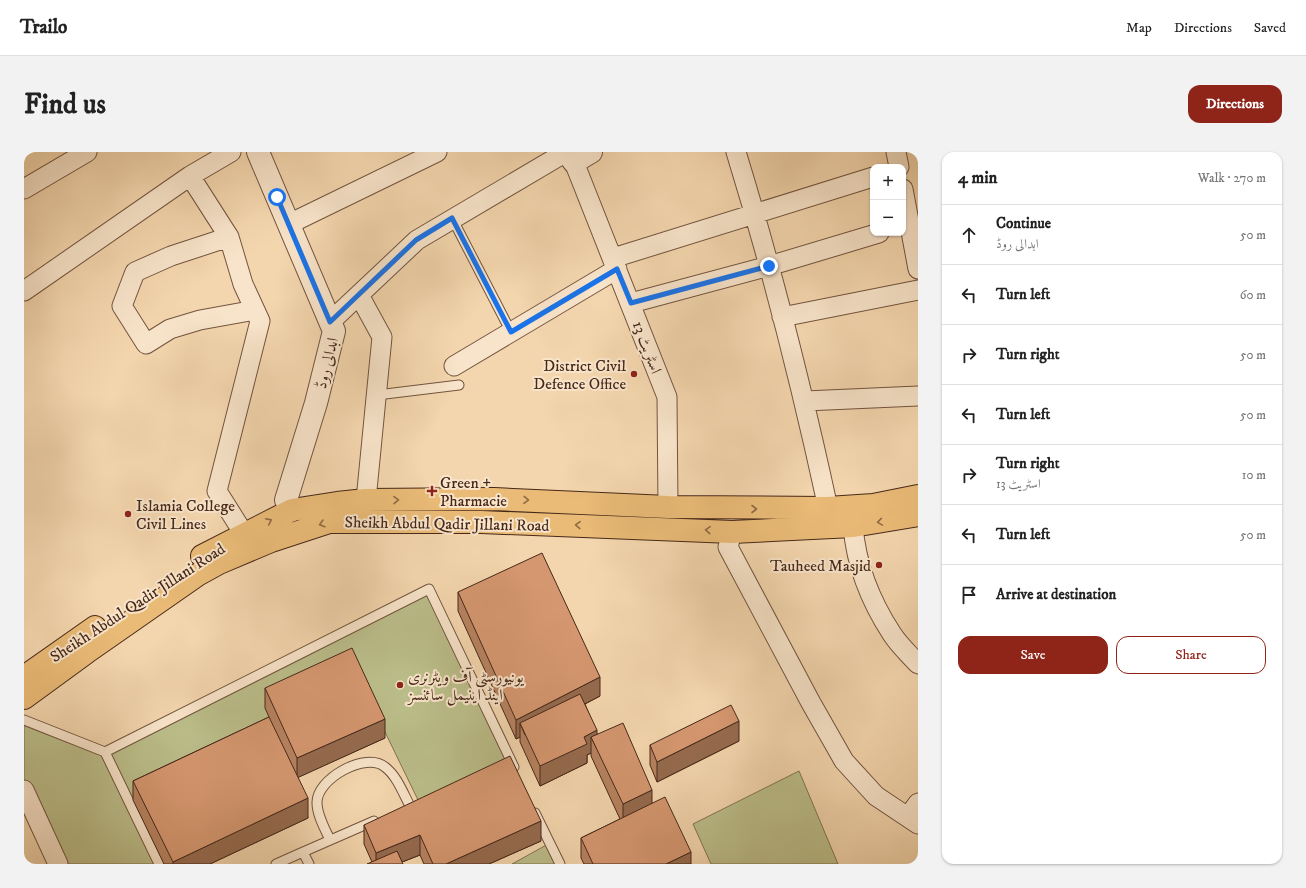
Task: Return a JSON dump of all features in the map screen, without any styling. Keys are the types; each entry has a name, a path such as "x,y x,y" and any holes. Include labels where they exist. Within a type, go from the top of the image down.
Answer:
{"main road":[{"name":"Sheikh Abdul Qadir Jillani Road","path":"24,677 204,555 292,510 366,500 494,499 668,507 828,508 873,505 918,496"},
{"name":"Sheikh Abdul Qadir Jillani Road","path":"24,698 199,574 219,563 271,541 329,522 481,522 732,532 853,526 918,515"}],"street":[{"path":"24,188 87,152"},
{"path":"24,291 190,176 231,152"},
{"path":"289,224 438,152"},
{"path":"736,152 755,212 805,401 828,508"},
{"path":"896,152 898,164"},
{"name":"ابدالی روڈ","path":"260,153 334,331 322,382 286,500 292,510"},
{"path":"330,322 416,240 452,218 574,154"},
{"name":"اسٹریٹ 13","path":"574,154 667,396 668,507"},
{"path":"190,176 229,237 243,284 260,321 217,491 244,534"},
{"path":"454,366 511,332 615,264 755,212 870,177"},
{"path":"906,200 918,269"},
{"path":"631,303 769,266 870,236"},
{"path":"229,237 171,256 135,272 122,306 146,344 170,329 200,320 255,310"},
{"path":"782,317 918,290"},
{"path":"359,295 382,337 366,500"},
{"path":"805,401 918,396"},
{"path":"853,526 858,558 877,607 892,635 918,664"},
{"path":"732,532 728,547 811,703 844,761 876,796 914,814"},
{"path":"24,790 58,864"}],"lane":[{"path":"452,218 511,332"},
{"path":"377,395 459,385"},
{"path":"105,752 428,589 506,761 516,773"},
{"path":"24,720 105,752 160,864"},
{"path":"330,840 321,818 317,802 320,788 336,774 359,763 373,761 385,767 396,780 406,807 419,802"},
{"path":"530,801 560,864"},
{"path":"276,864 381,818"},
{"path":"303,852 309,864"}],"green space":[{"path":"429,589 510,759 419,802 353,666 276,731 133,800 164,864 58,864 24,791 24,725 107,753"},
{"path":"799,771 838,864 711,864 693,824"},
{"path":"550,843 560,864 512,864"}],"building":[{"path":"542,553 600,677 516,720 458,592"},
{"path":"352,648 385,719 297,758 265,688"},
{"path":"580,694 597,730 584,737 587,744 540,766 520,723"},
{"path":"731,705 739,721 657,762 650,745"},
{"path":"269,717 308,798 173,862 133,781"},
{"path":"623,723 652,790 623,804 591,737"},
{"path":"510,756 541,821 446,864 433,864 420,835 376,853 364,825"},
{"path":"665,797 691,852 666,864 593,864 581,838"},
{"path":"397,851 403,864 367,864"}],"place":[{"name":"District Civil Defence Office","path":"634,374"},
{"name":"Green + Pharmacie","path":"432,491"},
{"name":"Islamia College Civil Lines","path":"128,514"},
{"name":"Tauheed Masjid","path":"879,565"},
{"name":"یونیورسٹی آف ویٹرنری اینڈ اینیمل سائنسز","path":"400,685"}],"route":[{"path":"277,197 330,322 416,240 452,218 511,332 617,269 631,303 769,266"}]}
